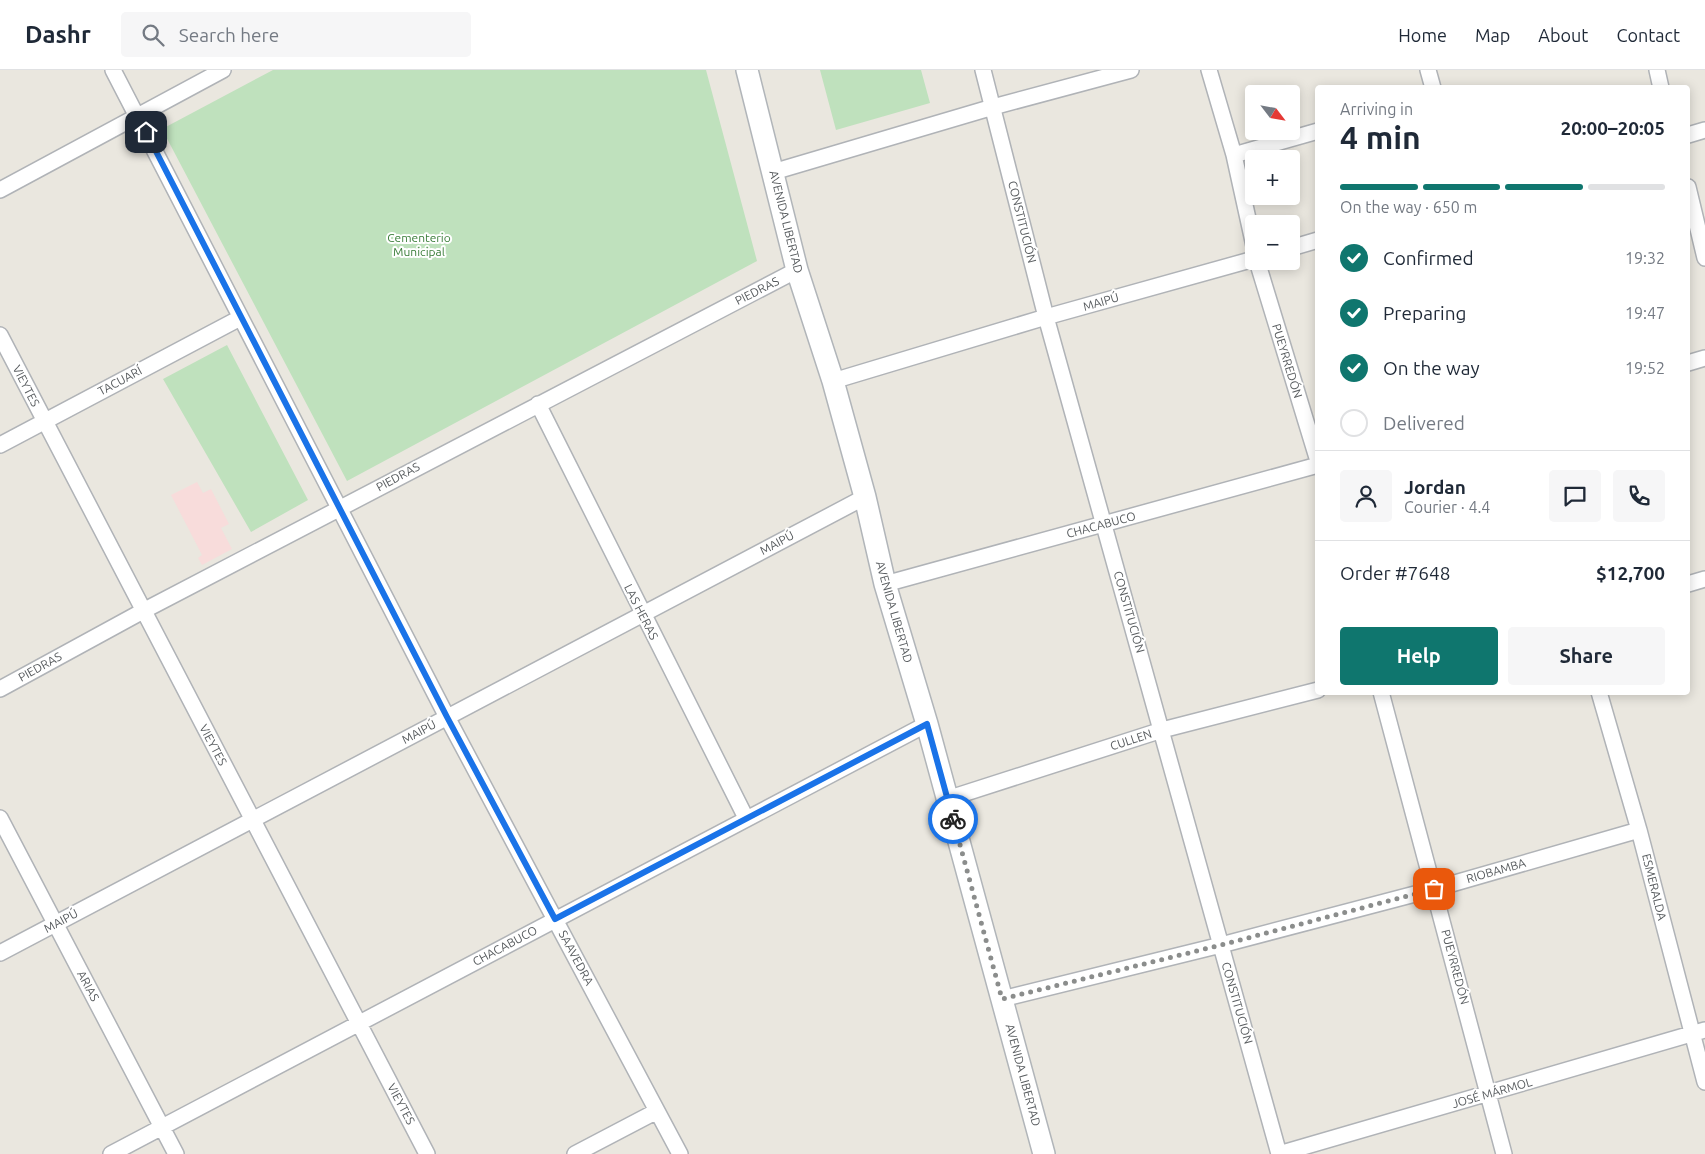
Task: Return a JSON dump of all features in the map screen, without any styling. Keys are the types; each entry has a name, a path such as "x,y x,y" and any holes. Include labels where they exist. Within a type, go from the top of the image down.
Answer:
{"main road":[{"name":"AVENIDA LIBERTAD","path":"747,70 797,270 833,381 865,498 885,584 927,724 1044,1154"}],"street":[{"name":"SAAVEDRA","path":"113,70 447,717 680,1154"},
{"path":"0,190 223,70"},
{"name":"CONSTITUCIÓN","path":"983,70 1046,317 1279,1154"},
{"path":"773,172 993,107 1131,70"},
{"path":"1209,70 1234,155 1247,215"},
{"path":"1428,70 1432,85"},
{"path":"1657,70 1661,85"},
{"path":"1690,134 1705,130"},
{"path":"1234,155 1315,132"},
{"path":"1690,195 1705,258"},
{"path":"1300,245 1315,241"},
{"name":"MAIPÚ","path":"833,381 1046,317 1245,262"},
{"name":"PIEDRAS","path":"0,689 143,611 797,270"},
{"name":"PUEYRREDÓN","path":"1260,270 1315,451"},
{"name":"TACUARÍ","path":"0,444 240,318"},
{"name":"VIEYTES","path":"0,335 427,1154"},
{"path":"1690,362 1705,358"},
{"name":"LAS HERAS","path":"538,404 746,818"},
{"name":"CHACABUCO","path":"885,584 1315,466"},
{"name":"MAIPÚ","path":"0,953 865,498"},
{"path":"1690,583 1705,579"},
{"name":"CULLEN","path":"947,798 1162,730 1315,691"},
{"name":"PUEYRREDÓN","path":"1382,695 1504,1154"},
{"name":"ESMERALDA","path":"1600,695 1698,1032 1705,1082"},
{"name":"CHACABUCO","path":"111,1154 927,724"},
{"name":"ARIAS","path":"0,818 176,1154"},
{"name":"RIOBAMBA","path":"1002,999 1221,945 1434,889 1639,830"},
{"name":"JOSÉ MÁRMOL","path":"1279,1154 1698,1032"},
{"path":"575,1154 657,1111"}],"shaded area":[{"path":"197,482 203,493 211,489 229,524 221,528 232,549 202,565 198,558 202,555 171,495"}],"green space":[{"name":"Cementerio Municipal","path":"273,70 706,70 757,261 347,481 162,129"},
{"path":"820,70 921,70 930,103 836,130"},
{"path":"227,345 308,500 251,532 163,379"}],"way so far":[{"path":"953,819 1002,999 1221,945 1434,889"}],"route":[{"path":"146,132 240,318 447,717 555,919 927,724 953,819"}]}
